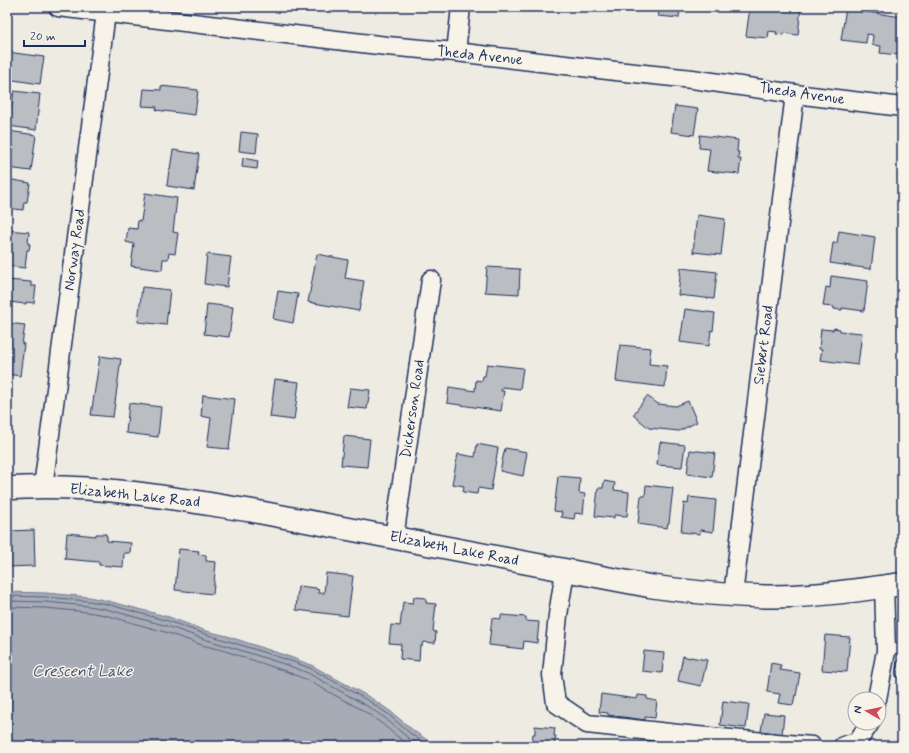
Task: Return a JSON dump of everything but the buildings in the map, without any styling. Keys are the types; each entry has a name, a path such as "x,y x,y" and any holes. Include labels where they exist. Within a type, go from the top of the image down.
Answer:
{"street":[{"name":"Theda Avenue","path":"58,7 387,46 456,52 692,79 795,94 902,107"},
{"path":"456,52 461,7"},
{"name":"Norway Road","path":"43,487 106,13"},
{"name":"Siebert Road","path":"733,595 795,94"},
{"name":"Dickerson Road","path":"394,538 431,280"},
{"name":"Elizabeth Lake Road","path":"7,488 43,487 109,490 172,498 253,511 673,590 767,597 805,596 847,592 893,585"},
{"path":"566,571 558,615 552,675 556,703 574,716 586,724 696,736 812,746"},
{"path":"880,691 894,648 893,585"},
{"path":"843,746 857,742 865,731"}],"lane":[{"path":"902,664 902,673"}],"water":[{"name":"Crescent Lake","path":"7,592 46,593 89,597 108,601 169,617 206,631 227,636 290,657 311,665 371,698 436,746 7,746"}]}
